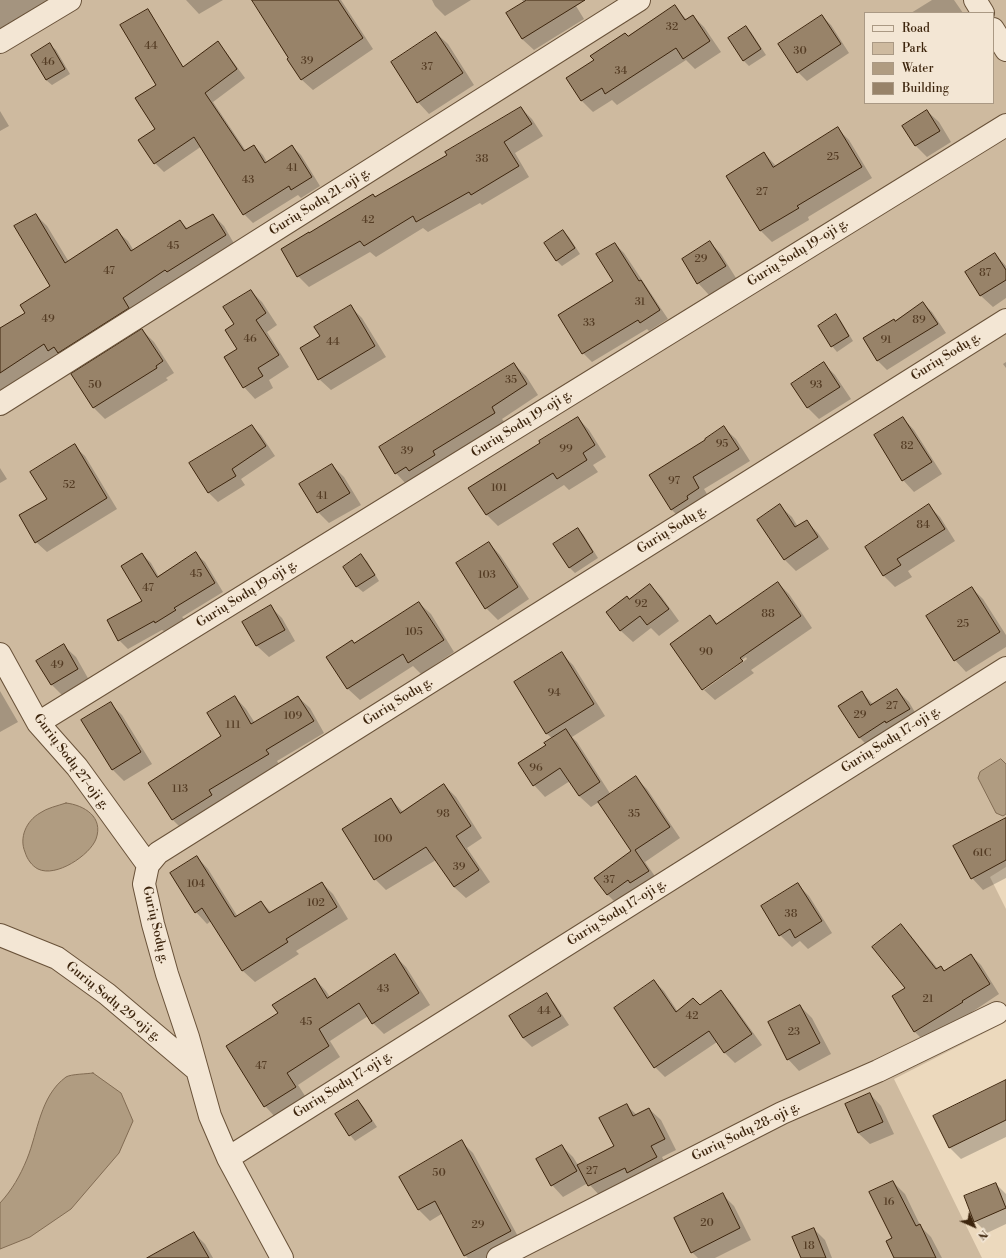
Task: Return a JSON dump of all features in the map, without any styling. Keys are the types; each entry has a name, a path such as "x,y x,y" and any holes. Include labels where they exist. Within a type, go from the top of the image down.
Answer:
{"street":[{"path":"0,42 70,0"},
{"name":"Gurių Sodų 21-oji g.","path":"0,404 639,0"},
{"path":"975,0 982,12"},
{"path":"994,31 1006,50"},
{"name":"Gurių Sodų 19-oji g.","path":"38,722 1006,125"},
{"name":"Gurių Sodų g.","path":"282,1258 228,1158 210,1116 188,1037 167,974 153,924 144,884 148,865 158,853 1006,320"},
{"name":"Gurių Sodų 27-oji g.","path":"0,654 38,722 77,767 148,865"},
{"name":"Gurių Sodų 17-oji g.","path":"228,1158 1006,668"},
{"name":"Gurių Sodų 29-oji g.","path":"0,936 57,958 107,994 197,1070"},
{"name":"Gurių Sodų 28-oji g.","path":"498,1258 782,1113 878,1071 997,1013"}],"green space":[{"path":"0,0 1006,0 1006,867 990,877 1006,909 1006,1022 894,1079 982,1258 0,1258"}],"water":[{"path":"1001,759 1006,764 1006,814 1003,816 996,813 978,778 980,772"},
{"path":"66,803 86,809 95,818 98,831 96,839 87,852 63,868 45,871 38,869 30,862 23,847 23,836 25,830 35,816 49,808"},
{"path":"93,1073 121,1093 133,1121 119,1153 71,1209 30,1237 0,1249 0,1203 19,1177 31,1149 41,1115 50,1094 57,1085 68,1076"}],"building":[{"path":"252,0 338,0 363,38 301,80"},
{"path":"527,0 585,0 522,39 506,13"},
{"path":"675,5 685,20 693,15 710,41 683,59 676,48 605,94 602,88 581,101 566,78 594,60 590,56 625,33 628,36"},
{"path":"148,9 183,67 218,41 237,69 205,93 244,151 254,145 265,163 292,145 312,177 291,190 289,186 243,215 194,137 154,164 138,140 155,129 135,98 156,85 120,25"},
{"path":"822,15 841,44 797,73 778,44"},
{"path":"746,26 761,49 743,61 728,38"},
{"path":"436,32 463,73 417,103 391,62"},
{"path":"50,43 65,69 46,80 31,55"},
{"path":"521,107 532,124 504,142 519,166 471,195 469,192 416,222 413,216 364,246 360,241 297,277 281,249 373,194 375,197 447,155 445,152"},
{"path":"927,110 940,131 915,146 902,126"},
{"path":"838,127 862,167 797,206 799,208 760,231 726,176 764,152 773,167"},
{"path":"36,214 65,263 117,229 131,251 180,220 186,229 213,214 226,235 167,272 165,270 123,298 129,308 58,353 54,347 48,351 44,344 0,373 0,328 25,313 20,305 50,286 14,226"},
{"path":"563,230 575,248 556,261 544,243"},
{"path":"710,241 726,266 697,284 682,259"},
{"path":"615,243 639,281 641,280 660,310 640,323 638,320 582,354 558,315 613,281 596,254"},
{"path":"995,253 1006,270 1006,280 980,296 965,272"},
{"path":"251,290 266,313 256,320 279,355 258,368 263,376 243,388 224,357 237,349 225,330 234,324 223,307"},
{"path":"923,302 938,324 877,361 863,338 894,319 895,321"},
{"path":"351,305 375,346 318,380 300,348 320,336 314,327"},
{"path":"836,314 849,336 831,347 818,326"},
{"path":"142,329 163,361 156,366 157,368 93,408 71,374"},
{"path":"824,362 840,387 807,408 791,384"},
{"path":"514,363 527,384 492,407 495,413 433,451 435,455 409,471 406,467 395,474 379,447"},
{"path":"578,417 595,445 583,453 587,460 557,479 553,473 486,515 468,488 540,443 539,441"},
{"path":"903,417 932,462 902,481 874,435"},
{"path":"252,425 266,446 232,469 236,476 208,493 189,463"},
{"path":"724,426 739,449 693,477 699,488 687,496 688,499 671,510 649,475 705,440"},
{"path":"75,444 107,498 35,543 19,515 47,499 30,472"},
{"path":"332,464 350,493 317,513 299,484"},
{"path":"780,504 795,527 807,520 818,537 784,560 757,520"},
{"path":"929,504 945,529 897,559 901,565 883,576 865,547"},
{"path":"578,528 593,552 569,568 553,544"},
{"path":"489,542 518,587 485,609 456,563"},
{"path":"196,552 215,583 174,608 176,610 155,623 154,621 118,641 107,620 142,601 121,566 142,553 157,577"},
{"path":"361,554 375,575 356,587 343,567"},
{"path":"778,582 801,616 740,658 743,661 702,690 670,644 710,615 716,624"},
{"path":"650,584 669,609 647,625 640,616 620,631 606,612 627,596 629,599"},
{"path":"972,587 1000,632 954,661 926,616"},
{"path":"419,602 444,640 408,663 403,654 347,689 326,657 352,640 354,643"},
{"path":"271,605 285,630 256,646 242,622"},
{"path":"64,644 78,669 51,685 36,661"},
{"path":"562,652 594,704 546,734 514,682"},
{"path":"897,689 910,709 886,723 885,721 859,738 838,706 862,691 870,705"},
{"path":"235,696 251,724 298,696 314,721 266,750 269,754 209,790 212,795 172,820 148,783 221,736 207,713"},
{"path":"111,702 141,752 112,770 81,720"},
{"path":"566,729 600,782 579,796 560,768 533,786 518,763 546,745 544,743"},
{"path":"636,776 670,827 635,850 649,871 630,883 628,880 607,895 594,878 631,851 598,802"},
{"path":"444,784 471,826 456,836 479,870 454,887 426,847 374,880 342,829 391,798 400,813"},
{"path":"1006,818 1006,860 971,879 953,846"},
{"path":"197,856 235,917 261,901 269,913 322,882 337,907 286,939 288,942 242,971 202,908 195,913 170,873"},
{"path":"798,883 822,921 795,938 790,929 779,936 761,906"},
{"path":"901,924 936,969 941,966 944,971 971,954 990,984 914,1032 892,996 905,988 872,947"},
{"path":"395,954 419,993 372,1024 359,1003 319,1029 329,1046 287,1073 296,1087 264,1107 226,1046 278,1013 272,1005 315,978 327,998"},
{"path":"654,980 676,1012 693,998 700,1005 721,990 752,1034 724,1053 709,1031 654,1068 614,1008"},
{"path":"547,993 561,1016 523,1038 509,1016"},
{"path":"800,1005 820,1043 787,1060 768,1022"},
{"path":"1006,1080 1006,1120 949,1148 933,1116"},
{"path":"870,1093 883,1122 858,1133 845,1104"},
{"path":"358,1100 372,1121 349,1136 335,1114"},
{"path":"627,1104 633,1116 649,1108 665,1139 651,1146 657,1157 627,1173 625,1168 588,1186 577,1165 614,1146 599,1118"},
{"path":"462,1140 511,1231 464,1256 435,1201 418,1210 399,1177"},
{"path":"562,1145 577,1171 551,1186 536,1159"},
{"path":"893,1181 916,1226 920,1224 936,1258 894,1258 886,1241 892,1238 869,1192"},
{"path":"996,1183 1006,1208 974,1222 964,1196"},
{"path":"723,1193 740,1228 691,1253 674,1218"},
{"path":"814,1228 826,1258 801,1258 792,1237"},
{"path":"194,1232 209,1258 147,1258"}]}
